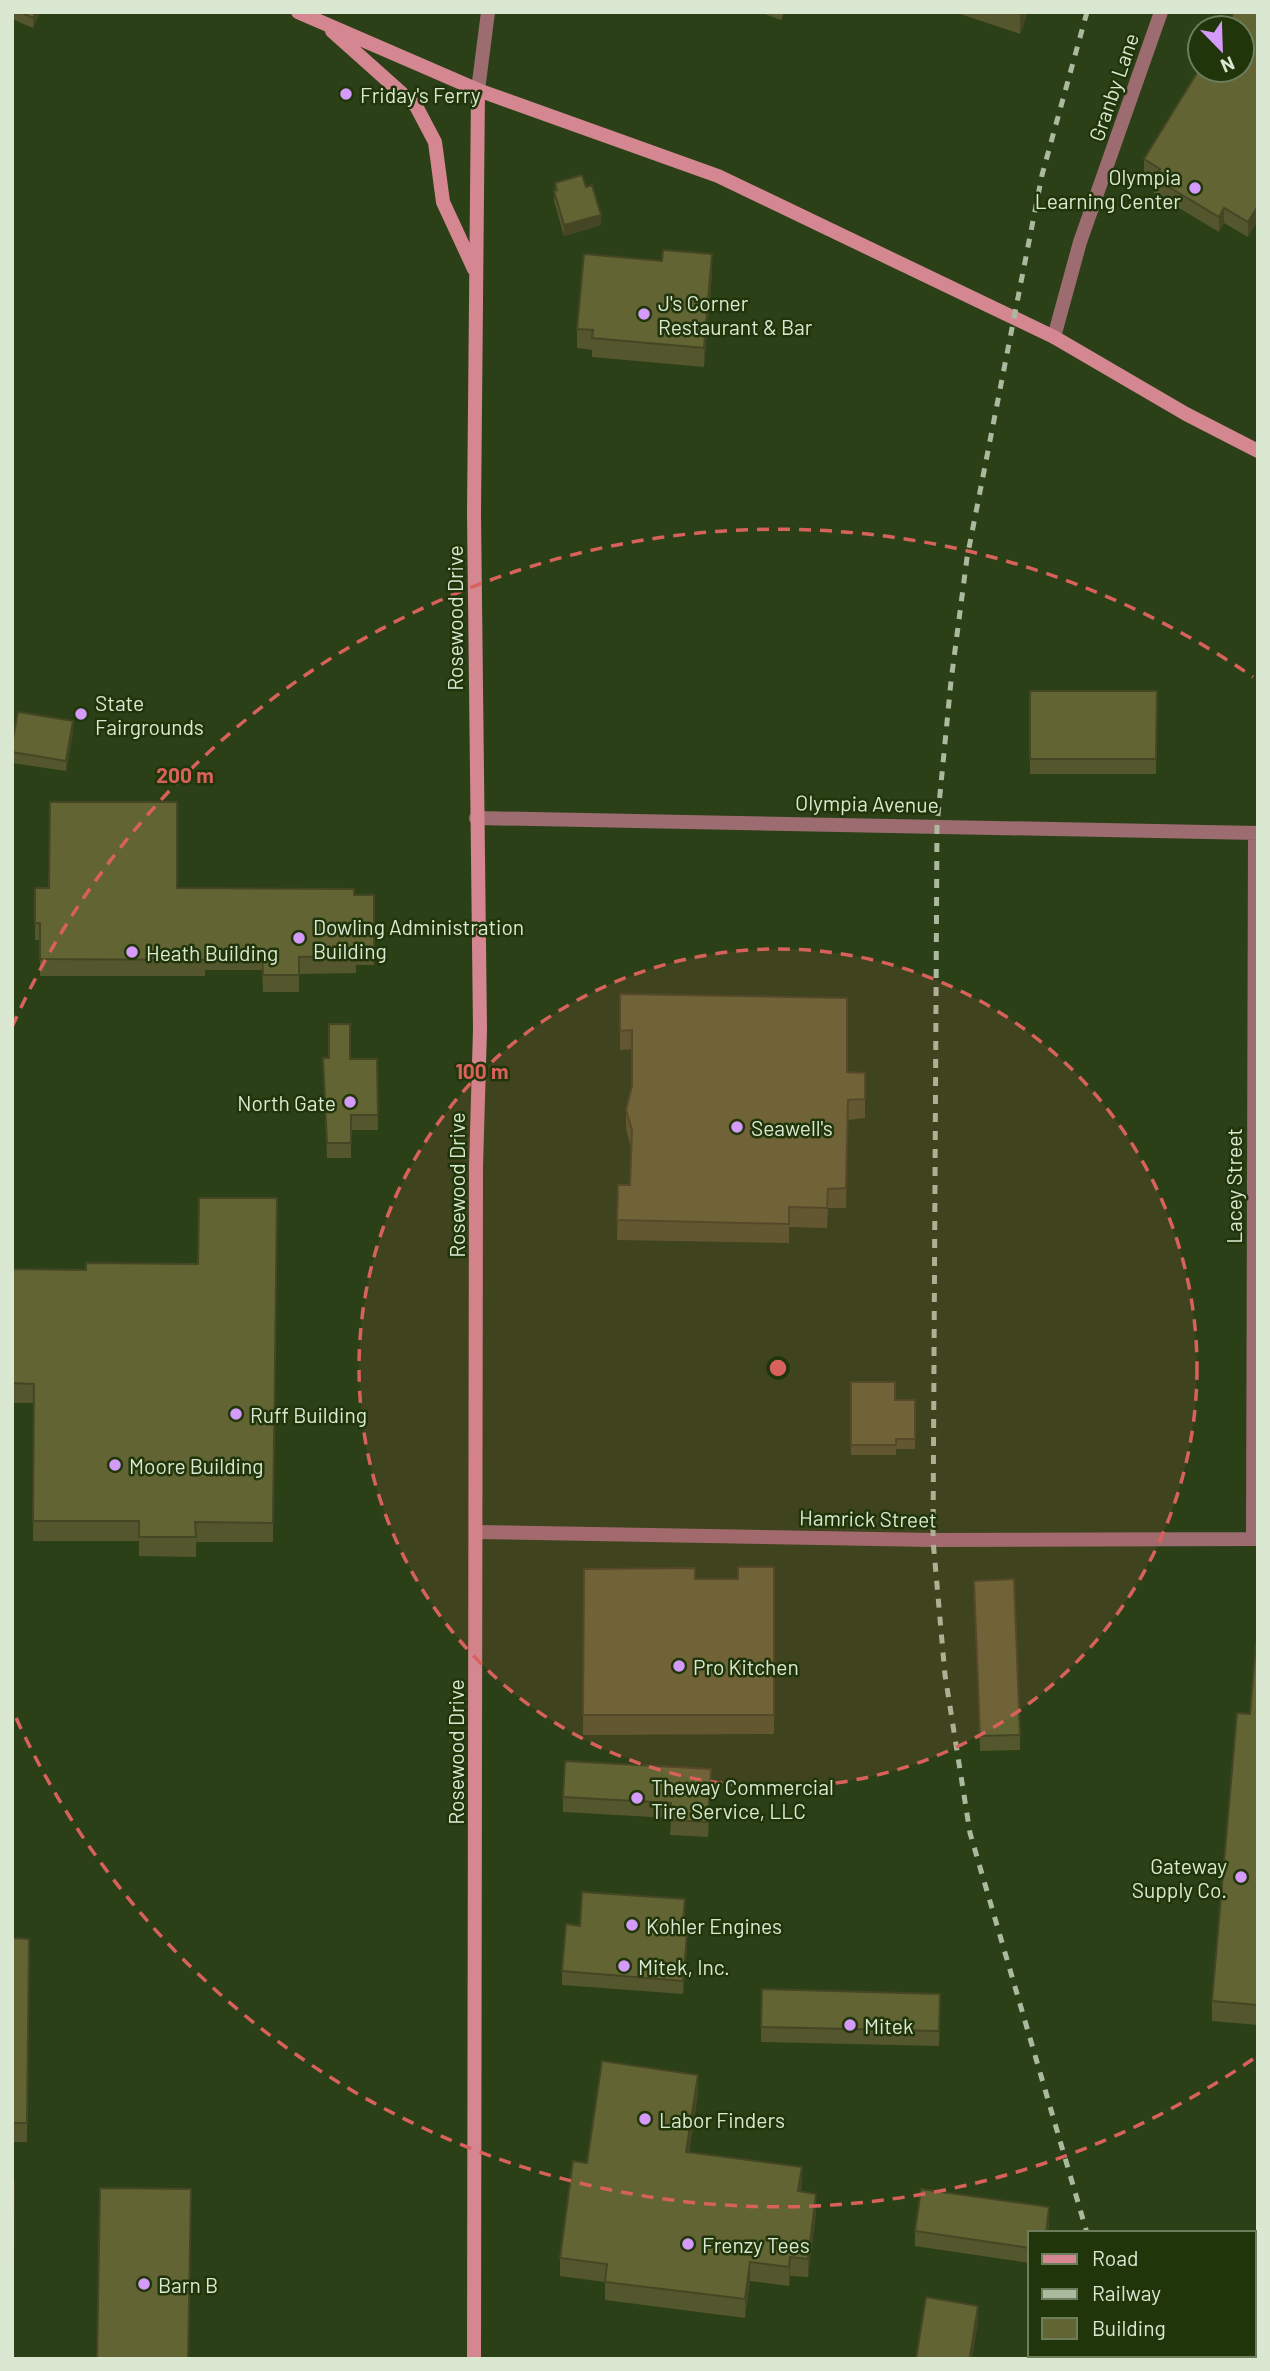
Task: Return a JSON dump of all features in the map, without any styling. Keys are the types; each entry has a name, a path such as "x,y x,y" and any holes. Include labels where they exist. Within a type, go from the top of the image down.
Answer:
{"main road":[{"path":"299,12 478,90 718,176 1054,337 1186,414 1258,451"},
{"path":"320,21 416,106 435,142 443,202 476,274"},
{"name":"Rosewood Drive","path":"474,2359 476,1166 480,1030 476,818 478,90"}],"street":[{"name":"Rosewood Drive","path":"478,90 488,12"},
{"name":"Granby Lane","path":"1054,337 1080,242 1161,12"},
{"name":"Olympia Avenue","path":"476,818 1256,833"},
{"name":"Lacey Street","path":"1256,833 1256,1539"},
{"name":"Hamrick Street","path":"477,1532 933,1540 1256,1539"}],"building":[{"path":"20,12 36,12 33,18"},
{"path":"1258,12 1258,206 1248,222 1224,208 1219,217 1154,178 1160,169 1144,159 1190,84 1256,84 1256,14 1233,14"},
{"path":"582,175 586,187 592,185 601,215 564,225 554,191 557,190 555,183"},
{"name":"J's Corner Restaurant & Bar","path":"663,250 712,254 704,348 592,338 593,330 577,329 584,254 662,261"},
{"path":"1030,691 1157,691 1156,759 1030,759"},
{"path":"18,712 73,721 66,761 12,752"},
{"path":"50,802 177,802 177,888 354,889 354,895 374,895 374,948 356,948 356,956 299,957 299,975 263,975 262,953 205,953 205,960 40,959 40,923 35,923 35,888 49,888"},
{"name":"Seawell's","path":"620,994 847,998 847,1072 865,1073 865,1099 848,1100 846,1188 828,1189 827,1208 789,1207 789,1224 617,1220 618,1185 630,1185 632,1130 626,1110 632,1086 632,1030 620,1031"},
{"name":"North Gate","path":"329,1024 350,1024 350,1059 377,1059 378,1115 351,1115 351,1143 327,1143 323,1058 329,1058"},
{"path":"199,1198 277,1198 273,1523 195,1522 196,1537 139,1537 139,1521 33,1521 34,1384 12,1383 12,1269 86,1270 86,1263 198,1264"},
{"path":"851,1382 895,1382 895,1400 915,1400 915,1439 896,1439 896,1445 851,1445"},
{"name":"Pro Kitchen","path":"738,1567 774,1567 774,1715 583,1715 584,1569 695,1568 695,1579 738,1579"},
{"path":"1014,1579 1020,1735 980,1736 974,1581"},
{"name":"Gateway Supply Co.","path":"1256,1644 1258,2005 1212,2001 1237,1713 1250,1714"},
{"name":"Theway Commercial Tire Service, LLC","path":"565,1761 711,1769 708,1822 670,1820 671,1803 563,1797"},
{"path":"582,1892 685,1899 682,1933 687,1934 683,1981 562,1971 566,1924 580,1926"},
{"path":"12,1938 29,1939 27,2123 12,2123"},
{"path":"762,1989 940,1994 939,2031 761,2027"},
{"name":"Frenzy Tees","path":"602,2061 698,2075 686,2152 802,2167 798,2191 816,2194 808,2259 790,2257 789,2267 750,2262 745,2299 605,2282 607,2264 560,2258 573,2161 587,2163"},
{"path":"14,2181 13,2270 12,2270"},
{"name":"Barn B","path":"100,2188 191,2189 188,2359 97,2359"},
{"path":"921,2189 1049,2207 1046,2231 1028,2231 1028,2248 915,2231"},
{"path":"926,2297 978,2306 970,2357 983,2359 916,2359"}],"railway":[{"path":"1086,2231 970,1833 945,1675 933,1540 937,825 951,681 967,558 1042,175 1087,12"}],"place":[{"name":"Friday's Ferry","path":"346,94"},
{"name":"Olympia Learning Center","path":"1195,188"},
{"name":"J's Corner Restaurant & Bar","path":"644,314"},
{"name":"State Fairgrounds","path":"81,714"},
{"name":"Dowling Administration Building","path":"299,938"},
{"name":"Heath Building","path":"132,952"},
{"name":"North Gate","path":"350,1102"},
{"name":"Seawell's","path":"737,1127"},
{"name":"Ruff Building","path":"236,1414"},
{"name":"Moore Building","path":"115,1465"},
{"name":"Pro Kitchen","path":"679,1666"},
{"name":"Theway Commercial Tire Service, LLC","path":"637,1798"},
{"name":"Gateway Supply Co.","path":"1241,1877"},
{"name":"Kohler Engines","path":"632,1925"},
{"name":"Mitek, Inc.","path":"624,1966"},
{"name":"Mitek","path":"850,2025"},
{"name":"Labor Finders","path":"645,2119"},
{"name":"Frenzy Tees","path":"688,2244"},
{"name":"Barn B","path":"144,2284"}]}
